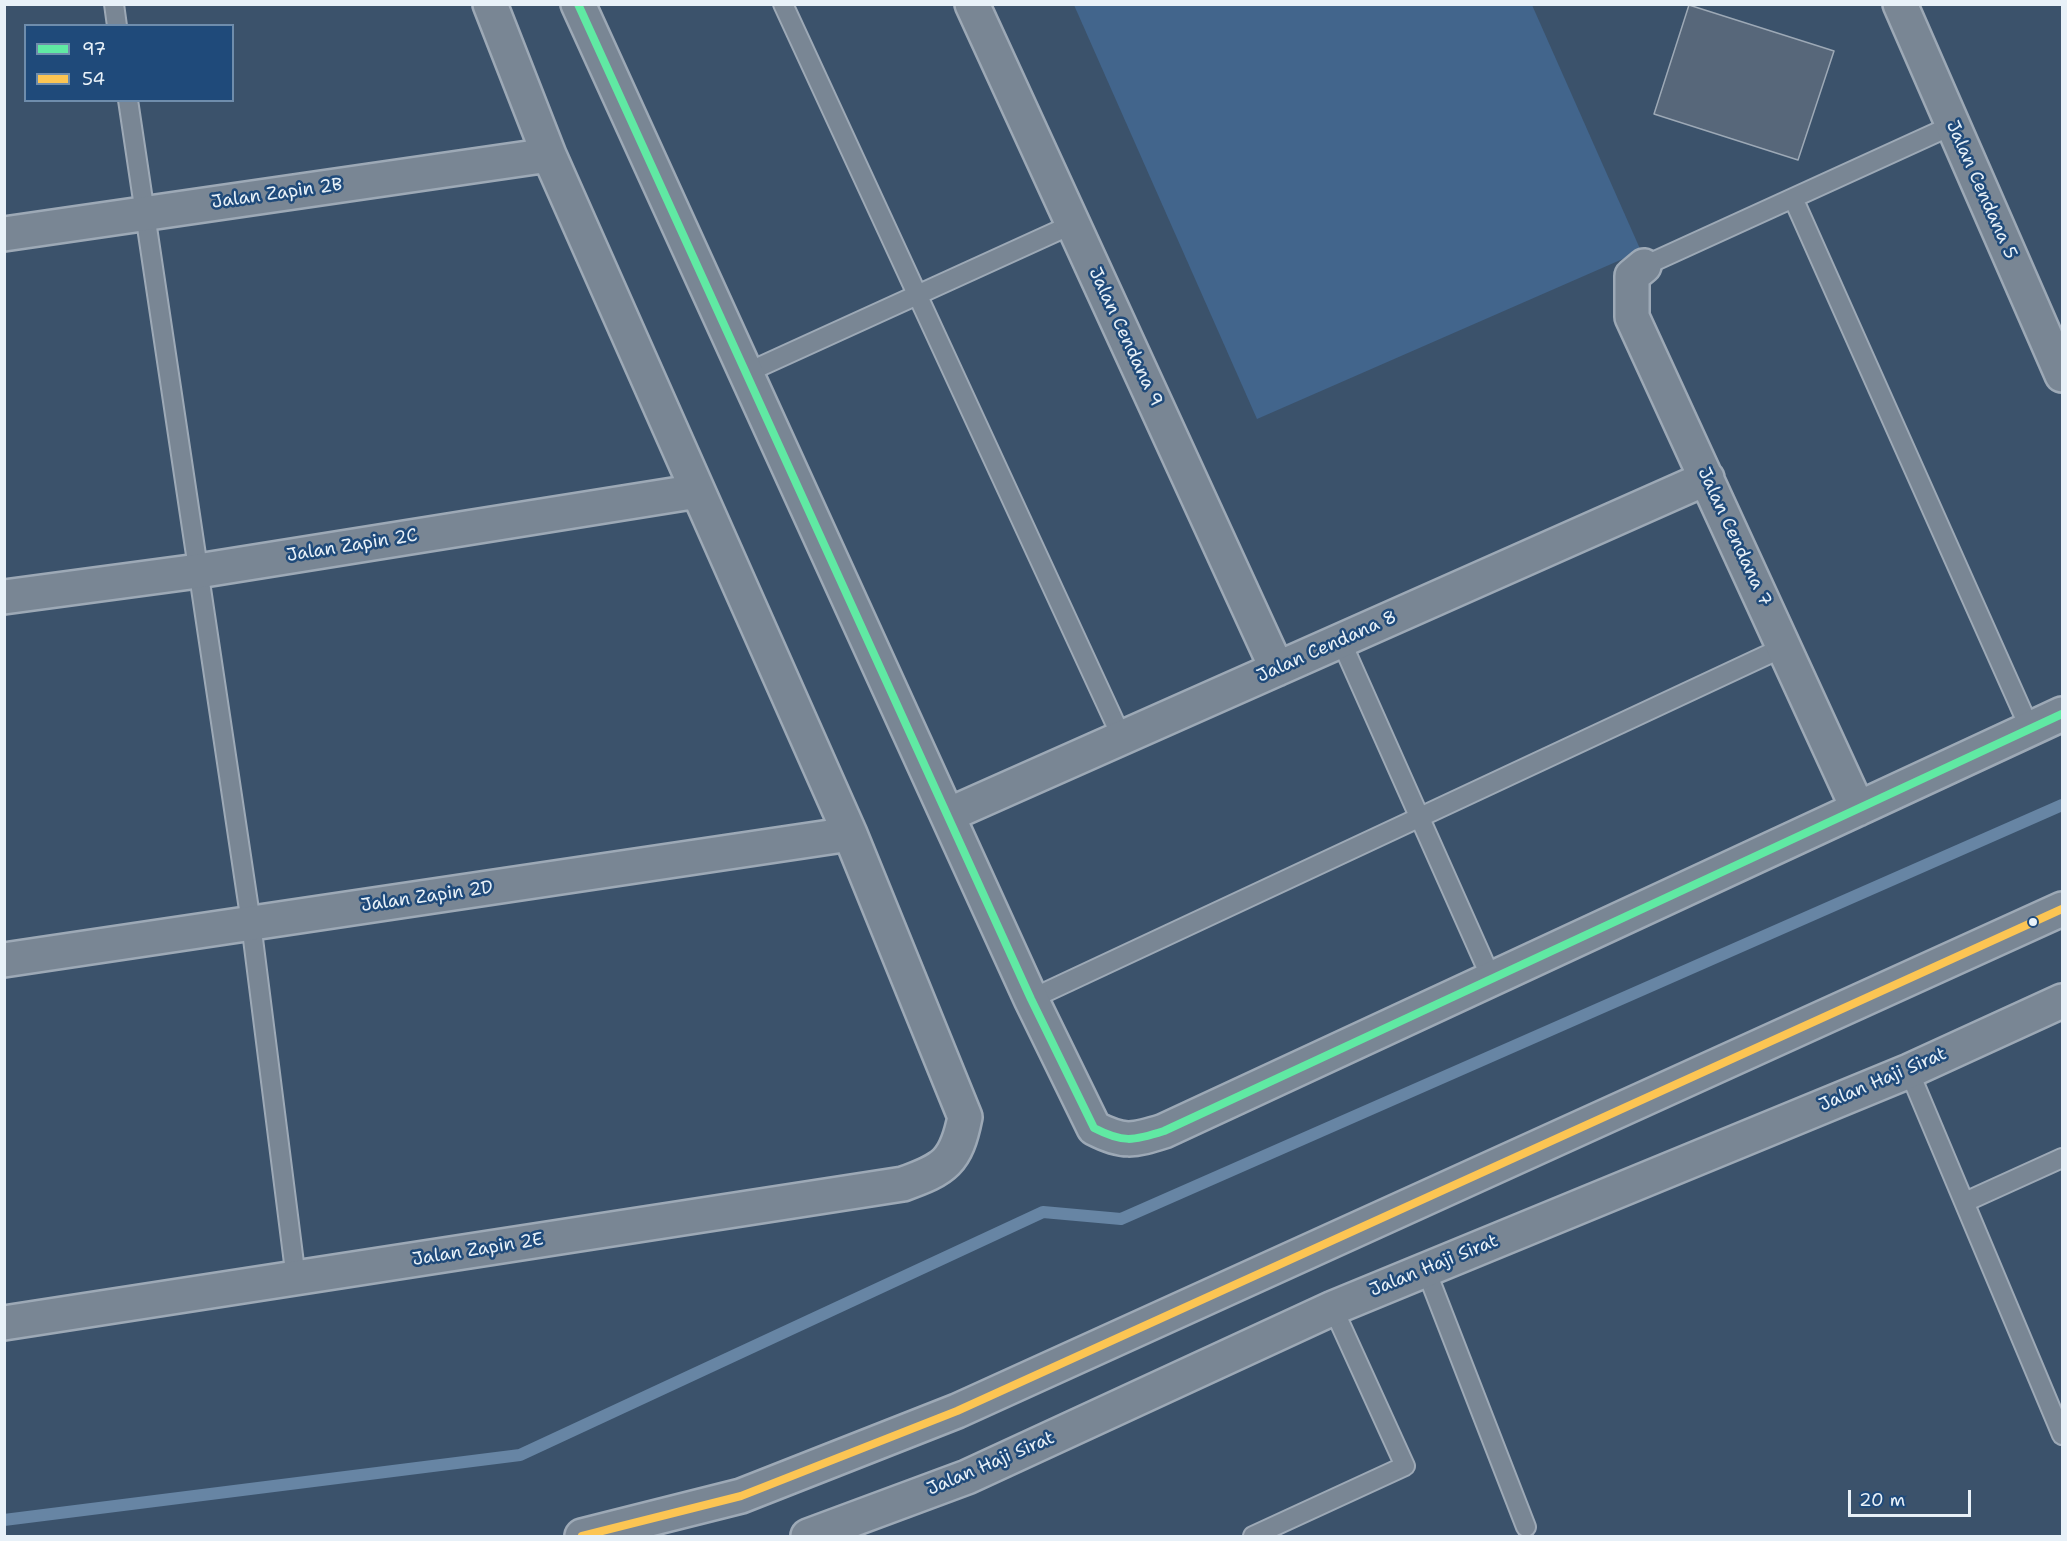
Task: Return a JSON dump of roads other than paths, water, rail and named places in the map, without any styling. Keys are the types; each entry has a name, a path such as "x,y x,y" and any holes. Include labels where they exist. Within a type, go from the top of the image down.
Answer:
{"street":[{"path":"490,4 549,155 850,834"},
{"path":"578,4 1031,999 1094,1128 1114,1138 1138,1140 1164,1131 2062,714"},
{"name":"Jalan Cendana 9","path":"972,4 1277,669"},
{"name":"Jalan Cendana 5","path":"1900,4 1953,125 2053,324 2062,375"},
{"name":"Jalan Zapin 2B","path":"4,234 549,155"},
{"name":"Jalan Cendana 7","path":"1644,266 1632,276 1632,317 1858,809"},
{"name":"Jalan Cendana 8","path":"948,815 1707,478"},
{"name":"Jalan Zapin 2C","path":"4,597 198,570 698,491"},
{"name":"Jalan Zapin 2D","path":"4,960 850,834"},
{"name":"Jalan Zapin 2E","path":"4,1323 903,1184 926,1176 946,1163 960,1141 965,1117 850,834"},
{"path":"582,1536 741,1496 957,1411 2062,909"},
{"name":"Jalan Haji Sirat","path":"808,1536 967,1477 1333,1308 1909,1071 2062,1001"}],"lane":[{"path":"114,4 117,24"},
{"path":"783,4 1122,738"},
{"path":"128,102 250,923 296,1279"},
{"path":"1644,266 1953,125"},
{"path":"1793,198 2030,729"},
{"path":"746,373 1073,224"},
{"path":"1341,641 1492,980"},
{"path":"1031,999 1784,647"},
{"path":"1909,1071 2062,1434"},
{"path":"1965,1202 2062,1158"},
{"path":"1426,1270 1526,1527"},
{"path":"1253,1536 1405,1466 1333,1308"}],"waterway":[{"path":"4,1520 520,1455 1043,1212 1121,1219 2062,805"}]}
